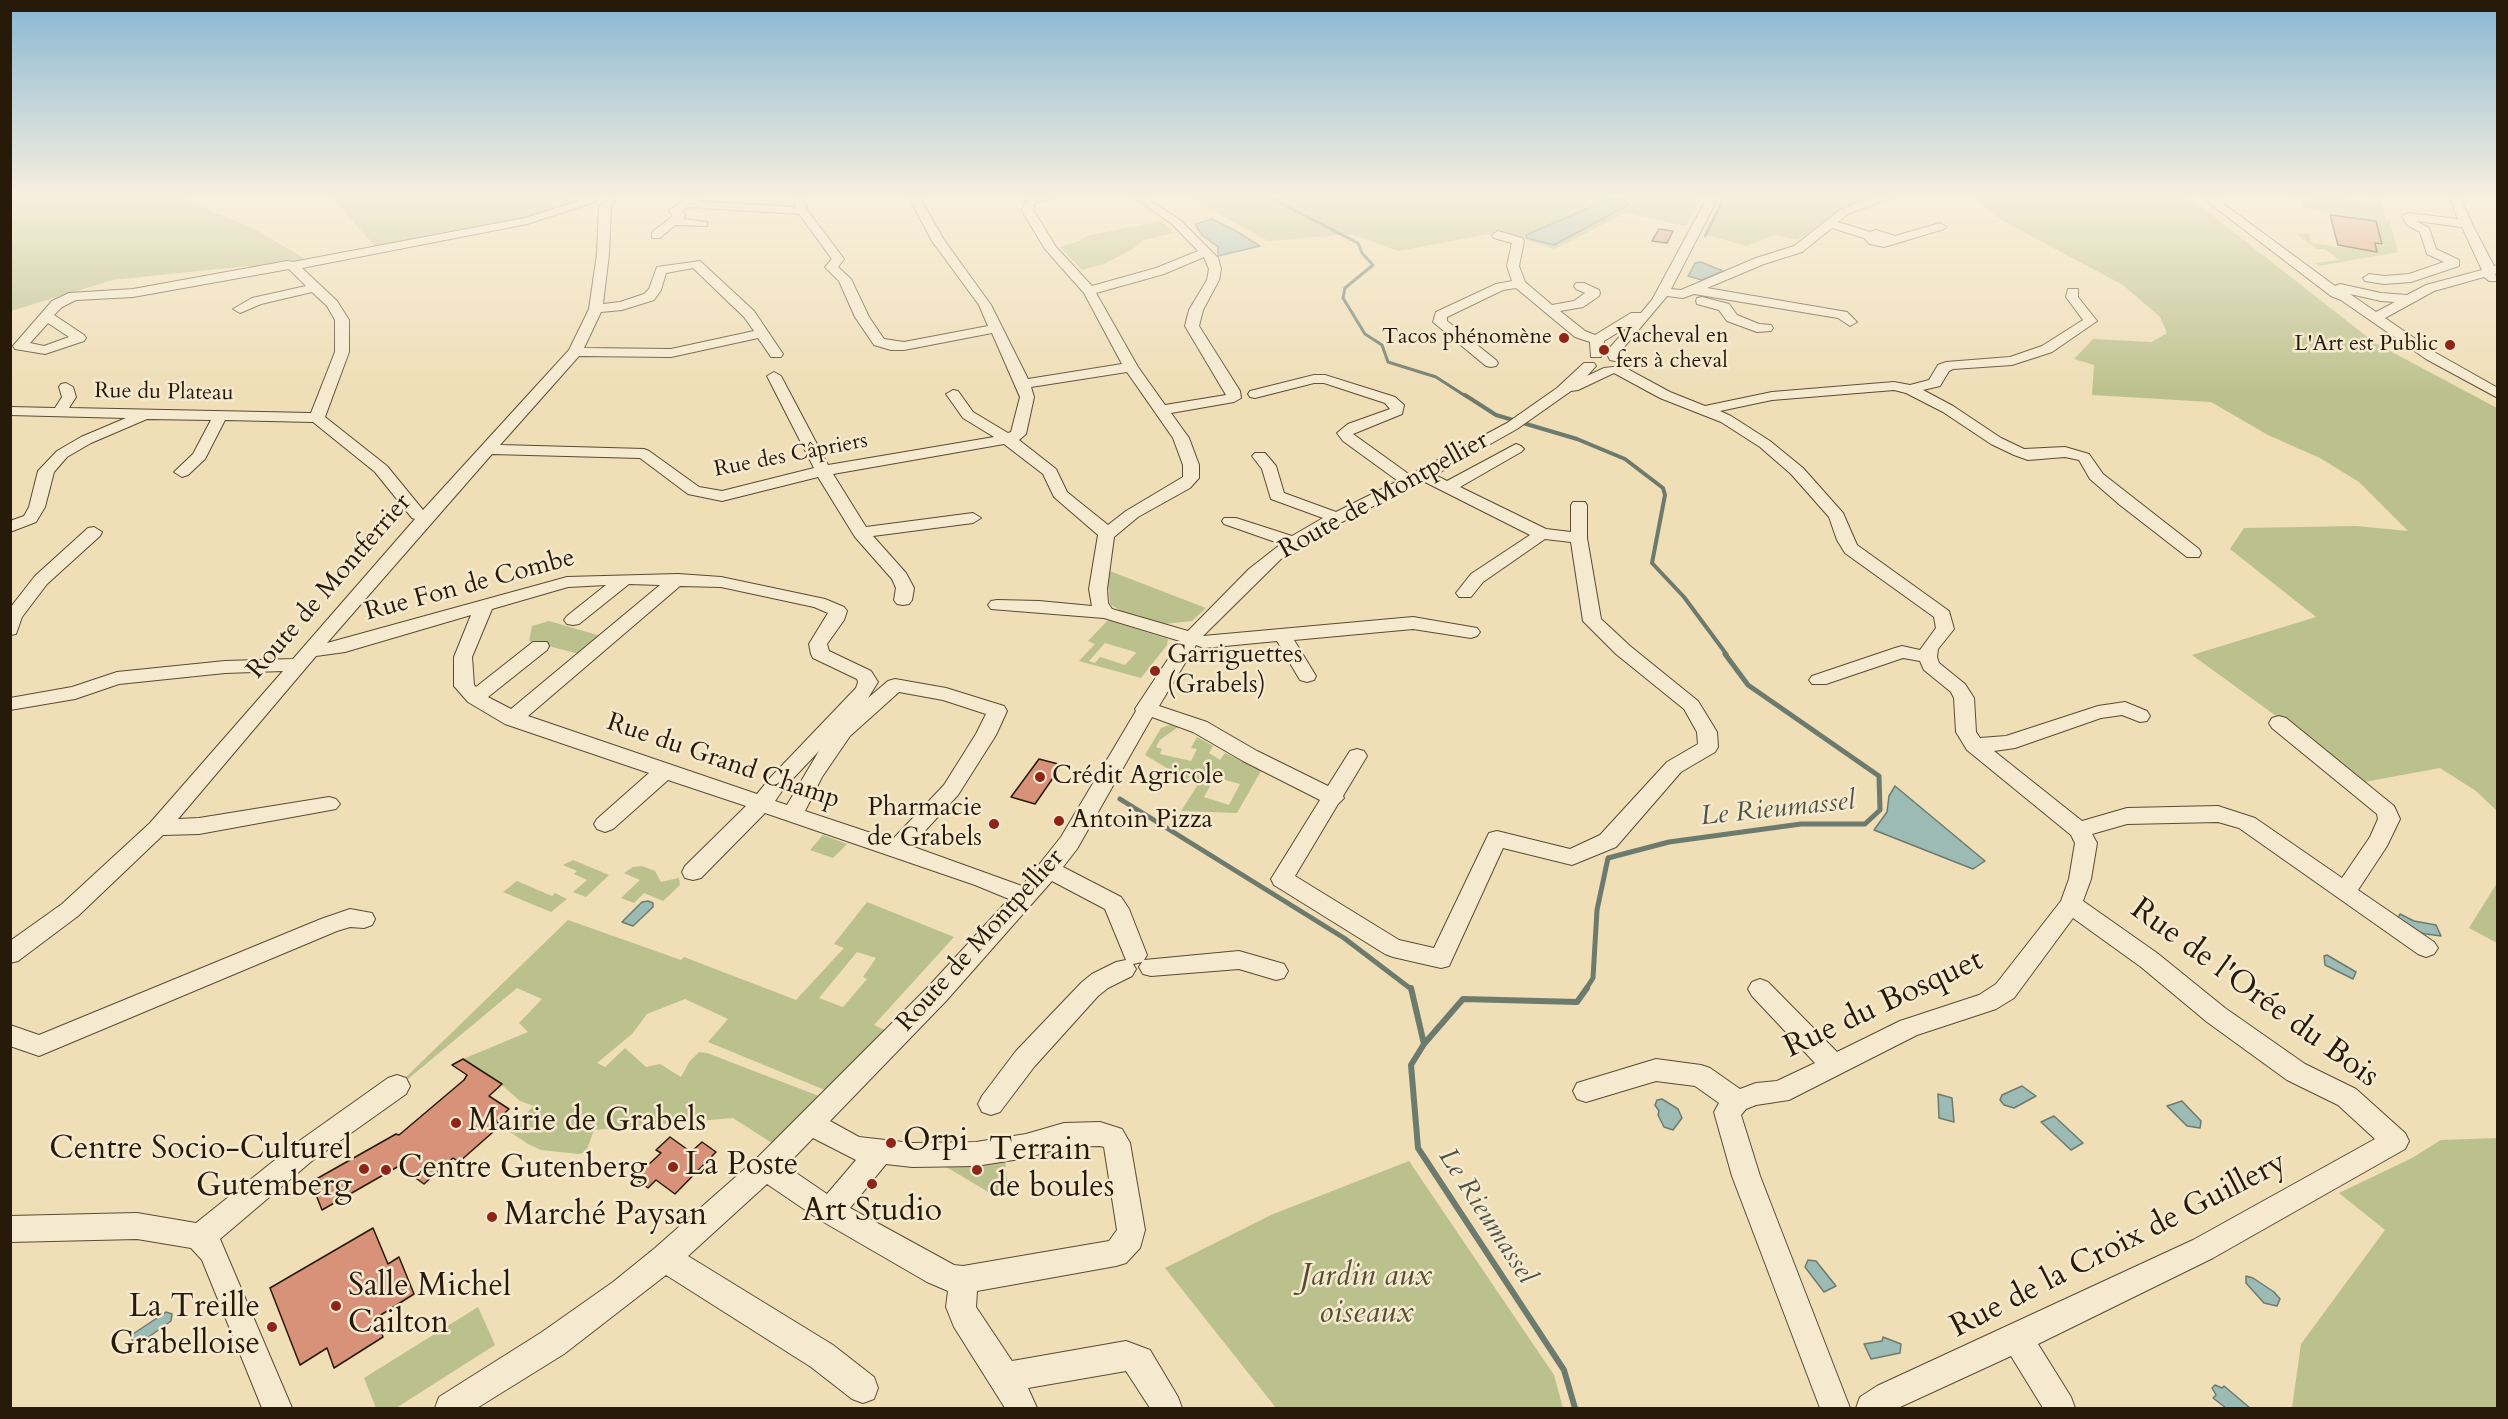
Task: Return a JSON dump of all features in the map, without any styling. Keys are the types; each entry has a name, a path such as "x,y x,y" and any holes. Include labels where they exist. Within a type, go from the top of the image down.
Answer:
{"street":[{"path":"47,316 63,300 74,296 133,293 313,262"},
{"name":"Route de Montferrier","path":"10,954 70,910 158,828 428,516 575,352 596,309 602,262"},
{"path":"835,262 831,267 845,279 862,317 879,342 891,346 903,346 996,328"},
{"path":"954,262 985,304 1027,397 1018,434 1007,440"},
{"path":"1063,262 1089,291 1131,367 1181,438 1191,465 1191,478 1172,492 1132,514 1106,535"},
{"path":"1089,291 1160,271 1181,262"},
{"path":"1163,410 1234,398 1233,391 1192,326 1196,310 1214,280 1213,262"},
{"path":"1514,262 1519,284 1580,334 1594,353 1665,395 1726,419 1783,458 1837,516 1845,540 1851,549 1943,615 1944,629 1929,648 1928,657 1931,666 1958,688 1964,698 1966,732 1974,745 2079,830 2127,816 2218,814 2247,823 2426,948"},
{"name":"Route de Montpellier","path":"1562,391 1592,380 1614,365 1613,352 1658,302 1678,262"},
{"path":"1688,292 1757,262"},
{"path":"2294,262 2328,288 2343,293 2407,299"},
{"path":"2303,262 2372,316 2431,356 2498,394"},
{"path":"2369,278 2384,280 2411,278 2453,262"},
{"path":"596,309 622,306 648,297 655,290 661,270 696,264 749,314 776,354"},
{"path":"293,266 332,304 342,320 342,352 317,418 381,469 418,515 428,516"},
{"path":"2372,316 2380,315 2430,288 2451,281 2495,274"},
{"path":"2411,278 2430,288"},
{"path":"2451,281 2498,286"},
{"path":"1491,363 1440,322 1441,315 1500,287 1519,284"},
{"path":"1550,309 1578,304 1594,293 1580,286"},
{"path":"240,309 257,301 316,287"},
{"path":"1688,292 1724,307 1732,318 1757,328 1766,328"},
{"path":"1661,293 1688,292 1842,315 1851,322"},
{"path":"1910,389 1935,383 1943,368 1951,364 2012,361 2047,349 2090,321 2072,297 2073,292"},
{"name":"Route de Montpellier","path":"453,1408 553,1343 623,1292 665,1258 766,1168 811,1124 1027,897 1049,870 1069,843 1146,709 1191,639 1255,573 1292,542 1416,478 1528,415 1562,391 1614,330 1633,319 1661,293"},
{"path":"1614,330 1628,336"},
{"path":"575,352 671,353 762,333"},
{"path":"1023,384 1131,367"},
{"path":"774,376 823,471 861,533 900,578 905,588 903,600"},
{"path":"1256,394 1314,379 1325,379 1390,400 1397,405 1397,411 1353,427 1345,433 1348,438 1416,478 1448,487 1542,534 1579,538"},
{"path":"1705,410 1772,396 1894,386 1910,389 1948,409 1996,441 2019,452 2028,455 2064,452 2084,457 2096,477 2193,554"},
{"path":"59,412 69,398 66,387"},
{"path":"953,394 968,414 1023,450 1050,472 1060,494 1102,528 1106,535 1098,589 1099,604 1106,613"},
{"name":"Rue du Plateau","path":"10,411 317,418"},
{"path":"10,527 30,519 37,507 46,471 62,454 86,440 148,414"},
{"path":"182,472 200,456 220,416"},
{"name":"Rue des Câpriers","path":"488,449 644,454 694,491 722,496 823,471 1007,440"},
{"path":"1448,487 1516,448"},
{"path":"1260,456 1270,470 1277,496 1335,518"},
{"path":"1357,756 1334,798 1282,879 1393,948 1441,959 1497,839 1572,857 1608,841 1674,766 1708,747 1707,732 1691,705 1592,621 1579,538 1579,505"},
{"path":"861,533 973,518"},
{"path":"1230,521 1292,542"},
{"path":"10,630 13,617 41,580 94,532"},
{"path":"1465,593 1477,579 1542,534"},
{"path":"573,620 625,579"},
{"name":"Rue Fon de Combe","path":"10,704 75,693 117,678 305,658 338,648 466,621 484,606 567,582 625,579 721,582 830,606 838,611 835,620 818,644 820,654 864,675 868,682 865,690 777,783 762,804"},
{"path":"512,719 678,579"},
{"path":"997,604 1106,613 1210,643 1413,623 1471,632"},
{"path":"466,621 463,657 464,686 475,698 540,646"},
{"path":"1282,635 1307,676"},
{"path":"1819,680 1902,652 1928,657"},
{"path":"792,815 813,775 843,731 895,685 946,694 997,711 986,735 951,790 895,850"},
{"name":"Rue du Grand Champ","path":"475,698 512,719 983,879 1027,897"},
{"path":"1974,745 2008,742 2098,712 2125,708 2140,716"},
{"path":"1146,709 1176,717 1200,727 1250,756 1334,798"},
{"path":"2279,723 2387,811 2388,819 2379,840 2345,892"},
{"path":"605,824 665,771"},
{"path":"158,828 199,826 329,804"},
{"path":"693,872 762,804"},
{"name":"Rue du Bosquet","path":"1737,1101 1756,1094 1780,1092 1909,1028 1987,1002 2005,991 2071,904 2085,859 2086,843 2079,830"},
{"path":"1049,870 1113,903 1118,909 1136,964"},
{"name":"Rue de l'Orée du Bois","path":"2071,904 2149,960 2216,1015 2296,1072 2347,1097 2396,1141"},
{"path":"10,1035 39,1046 329,924 350,918 364,918"},
{"path":"991,1104 1025,1059 1094,986 1136,964 1239,960 1276,971"},
{"path":"1760,989 1834,1066"},
{"path":"1586,1091 1656,1070 1701,1076 1737,1101 1727,1112 1746,1176 1835,1408"},
{"path":"200,1238 304,1152 396,1086"},
{"path":"766,1168 830,1211 937,1272 963,1280 1116,1253 1130,1239 1131,1230 1119,1154 1113,1137 1100,1134 1064,1135 1012,1149 976,1154 912,1155 855,1148 811,1124"},
{"name":"Rue de la Croix de Guillery","path":"1871,1408 1888,1397 2202,1249 2396,1141"},
{"path":"830,1211 880,1151"},
{"path":"10,1229 137,1226 186,1233 200,1238 213,1251 277,1408"},
{"path":"665,1258 822,1356 863,1388"},
{"path":"963,1280 961,1307 964,1317 1005,1377 1022,1408"},
{"path":"2017,1338 2060,1408"},
{"path":"1005,1377 1126,1356 1138,1361 1167,1408"}],"green space":[{"path":"11,262 296,262 266,268 247,266 113,280 11,311"},
{"path":"1075,262 1107,262 1104,264 1082,270"},
{"path":"2080,262 2272,262 2375,343 2497,408 2497,811 2476,791 2440,768 2359,783 2283,721 2192,655 2316,617 2230,549 2244,528 2356,526 2408,531 2359,482 2320,458 2268,435 2211,402 2092,395 2094,365 2074,359 2093,339 2152,342 2167,333 2160,317 2123,285"},
{"path":"2320,262 2340,262 2319,266 2314,263"},
{"path":"1107,570 1206,608 1192,621 1164,624 1121,611 1110,604"},
{"path":"1108,620 1168,639 1167,645 1141,678 1079,661 1095,644 1088,641","holes":["1105,643 1135,652 1125,665 1100,657 1095,663 1089,661"]},
{"path":"549,621 601,636 579,654 529,641 532,626"},
{"path":"1170,725 1178,727 1160,740 1156,747 1162,749 1160,754 1191,761 1197,749 1191,748 1197,737 1213,746 1209,753 1220,760 1225,753 1261,771 1237,813 1181,811 1197,786 1145,755 1161,728","holes":["1215,777 1240,784 1229,805 1204,797"]},
{"path":"823,835 847,844 833,858 810,850"},
{"path":"573,860 609,875 586,897 573,892 587,880 574,874 577,871 563,865"},
{"path":"642,866 655,871 661,882 679,878 680,885 663,901 644,893 634,903 621,898 640,880 624,873 633,867"},
{"path":"517,881 552,896 555,893 567,899 551,912 503,892"},
{"path":"2497,883 2497,943 2469,928"},
{"path":"867,902 954,937 874,1025 885,1030 825,1090 708,1042 728,1019 685,999 647,1014 632,1034 597,1063 605,1067 625,1048 646,1067 660,1064 681,1077 689,1062 699,1052 707,1053 819,1096 772,1143 733,1118 594,1130 586,1152 579,1154 541,1150 528,1144 507,1130 534,1106 520,1101 496,1080 463,1059 528,1032 519,1023 542,999 517,988 408,1079 406,1077 568,920 681,960 684,957 796,1000 844,948 834,944","holes":["857,952 876,958 863,977 867,979 843,1007 819,998"]},
{"path":"2497,1138 2497,1408 2292,1408 2301,1344 2385,1230 2339,1193 2412,1158 2441,1140"},
{"name":"Terrain de boules","path":"1005,1159 1007,1181 998,1191 990,1193 936,1161"},
{"name":"Jardin aux oiseaux","path":"1409,1161 1554,1375 1563,1408 1276,1408 1165,1268 1271,1215"},
{"path":"478,1307 495,1345 396,1408 376,1408 364,1378"}],"water":[{"path":"1702,262 1723,271 1702,280 1688,276 1695,263"},
{"path":"1895,786 1985,861 1973,869 1874,830 1887,812 1889,796"},
{"path":"642,902 653,903 653,907 633,926 622,922"},
{"path":"2400,914 2414,921 2436,925 2441,936 2419,933 2396,922"},
{"path":"2327,955 2356,972 2353,979 2325,965 2324,956"},
{"path":"2022,1086 2036,1096 2014,1108 2004,1105 2000,1100 2002,1095"},
{"path":"1938,1094 1952,1098 1954,1122 1939,1118"},
{"path":"1662,1099 1678,1109 1682,1118 1673,1130 1664,1127 1658,1115 1659,1111 1655,1105 1657,1100"},
{"path":"2182,1101 2201,1121 2200,1128 2187,1126 2167,1106"},
{"path":"2054,1116 2083,1143 2071,1150 2041,1122"},
{"path":"1808,1260 1816,1261 1836,1286 1824,1292 1805,1267"},
{"path":"2246,1276 2274,1292 2280,1299 2277,1306 2264,1303 2246,1283"},
{"path":"166,1312 172,1314 171,1321 136,1346 130,1336"},
{"path":"1883,1337 1901,1344 1900,1353 1871,1359 1864,1344 1882,1341"},
{"path":"2215,1385 2222,1388 2224,1386 2250,1408 2226,1408 2213,1398 2216,1395 2212,1388"}],"building":[{"name":"Crédit Agricole","path":"1039,759 1062,765 1035,804 1011,797"},
{"name":"Mairie de Grabels","path":"463,1059 502,1084 489,1096 509,1109 496,1121 501,1125 459,1162 453,1158 424,1184 399,1166 322,1210 311,1182 396,1134 399,1135 464,1080 467,1075 452,1065"},
{"name":"La Poste","path":"670,1137 691,1152 702,1142 716,1152 675,1194 656,1180 648,1188 634,1178 661,1153 656,1150"},
{"name":"Salle Michel Cailton","path":"373,1228 388,1264 399,1257 414,1294 376,1318 383,1337 334,1368 327,1348 300,1365 270,1288"}],"waterway":[{"name":"Le Rieumassel","path":"1370,262 1373,265 1345,288 1343,298 1365,334 1382,345 1388,362 1436,377 1467,397"},
{"name":"Le Rieumassel","path":"1465,395 1496,415 1577,439 1625,459 1663,488 1665,495 1652,563 1684,597 1727,655"},
{"name":"Le Rieumassel","path":"1586,989 1593,978 1597,910 1608,858 1669,842 1801,824 1865,824 1880,810 1879,776 1748,685 1725,654"},
{"path":"1120,799 1344,938 1411,989"},
{"path":"1411,988 1424,1044"},
{"name":"Le Rieumassel","path":"1424,1044 1463,999 1577,1002 1587,988"},
{"name":"Le Rieumassel","path":"1424,1044 1411,1065 1418,1148 1564,1370 1575,1408"}],"place":[{"name":"Tacos phénomène","path":"1564,338"},
{"name":"L'Art est Public","path":"2450,345"},
{"name":"Vacheval en fers à cheval","path":"1604,350"},
{"name":"Garriguettes (Grabels)","path":"1155,671"},
{"name":"Crédit Agricole","path":"1040,777"},
{"name":"Antoin Pizza","path":"1059,821"},
{"name":"Pharmacie de Grabels","path":"994,824"},
{"name":"Mairie de Grabels","path":"456,1123"},
{"name":"Orpi","path":"891,1143"},
{"name":"La Poste","path":"673,1167"},
{"name":"Centre Socio-Culturel Gutemberg","path":"364,1169"},
{"name":"Centre Gutenberg","path":"386,1170"},
{"name":"Terrain de boules","path":"977,1170"},
{"name":"Art Studio","path":"872,1184"},
{"name":"Marché Paysan","path":"492,1217"},
{"name":"Salle Michel Cailton","path":"336,1306"},
{"name":"La Treille Grabelloise","path":"272,1327"}]}
